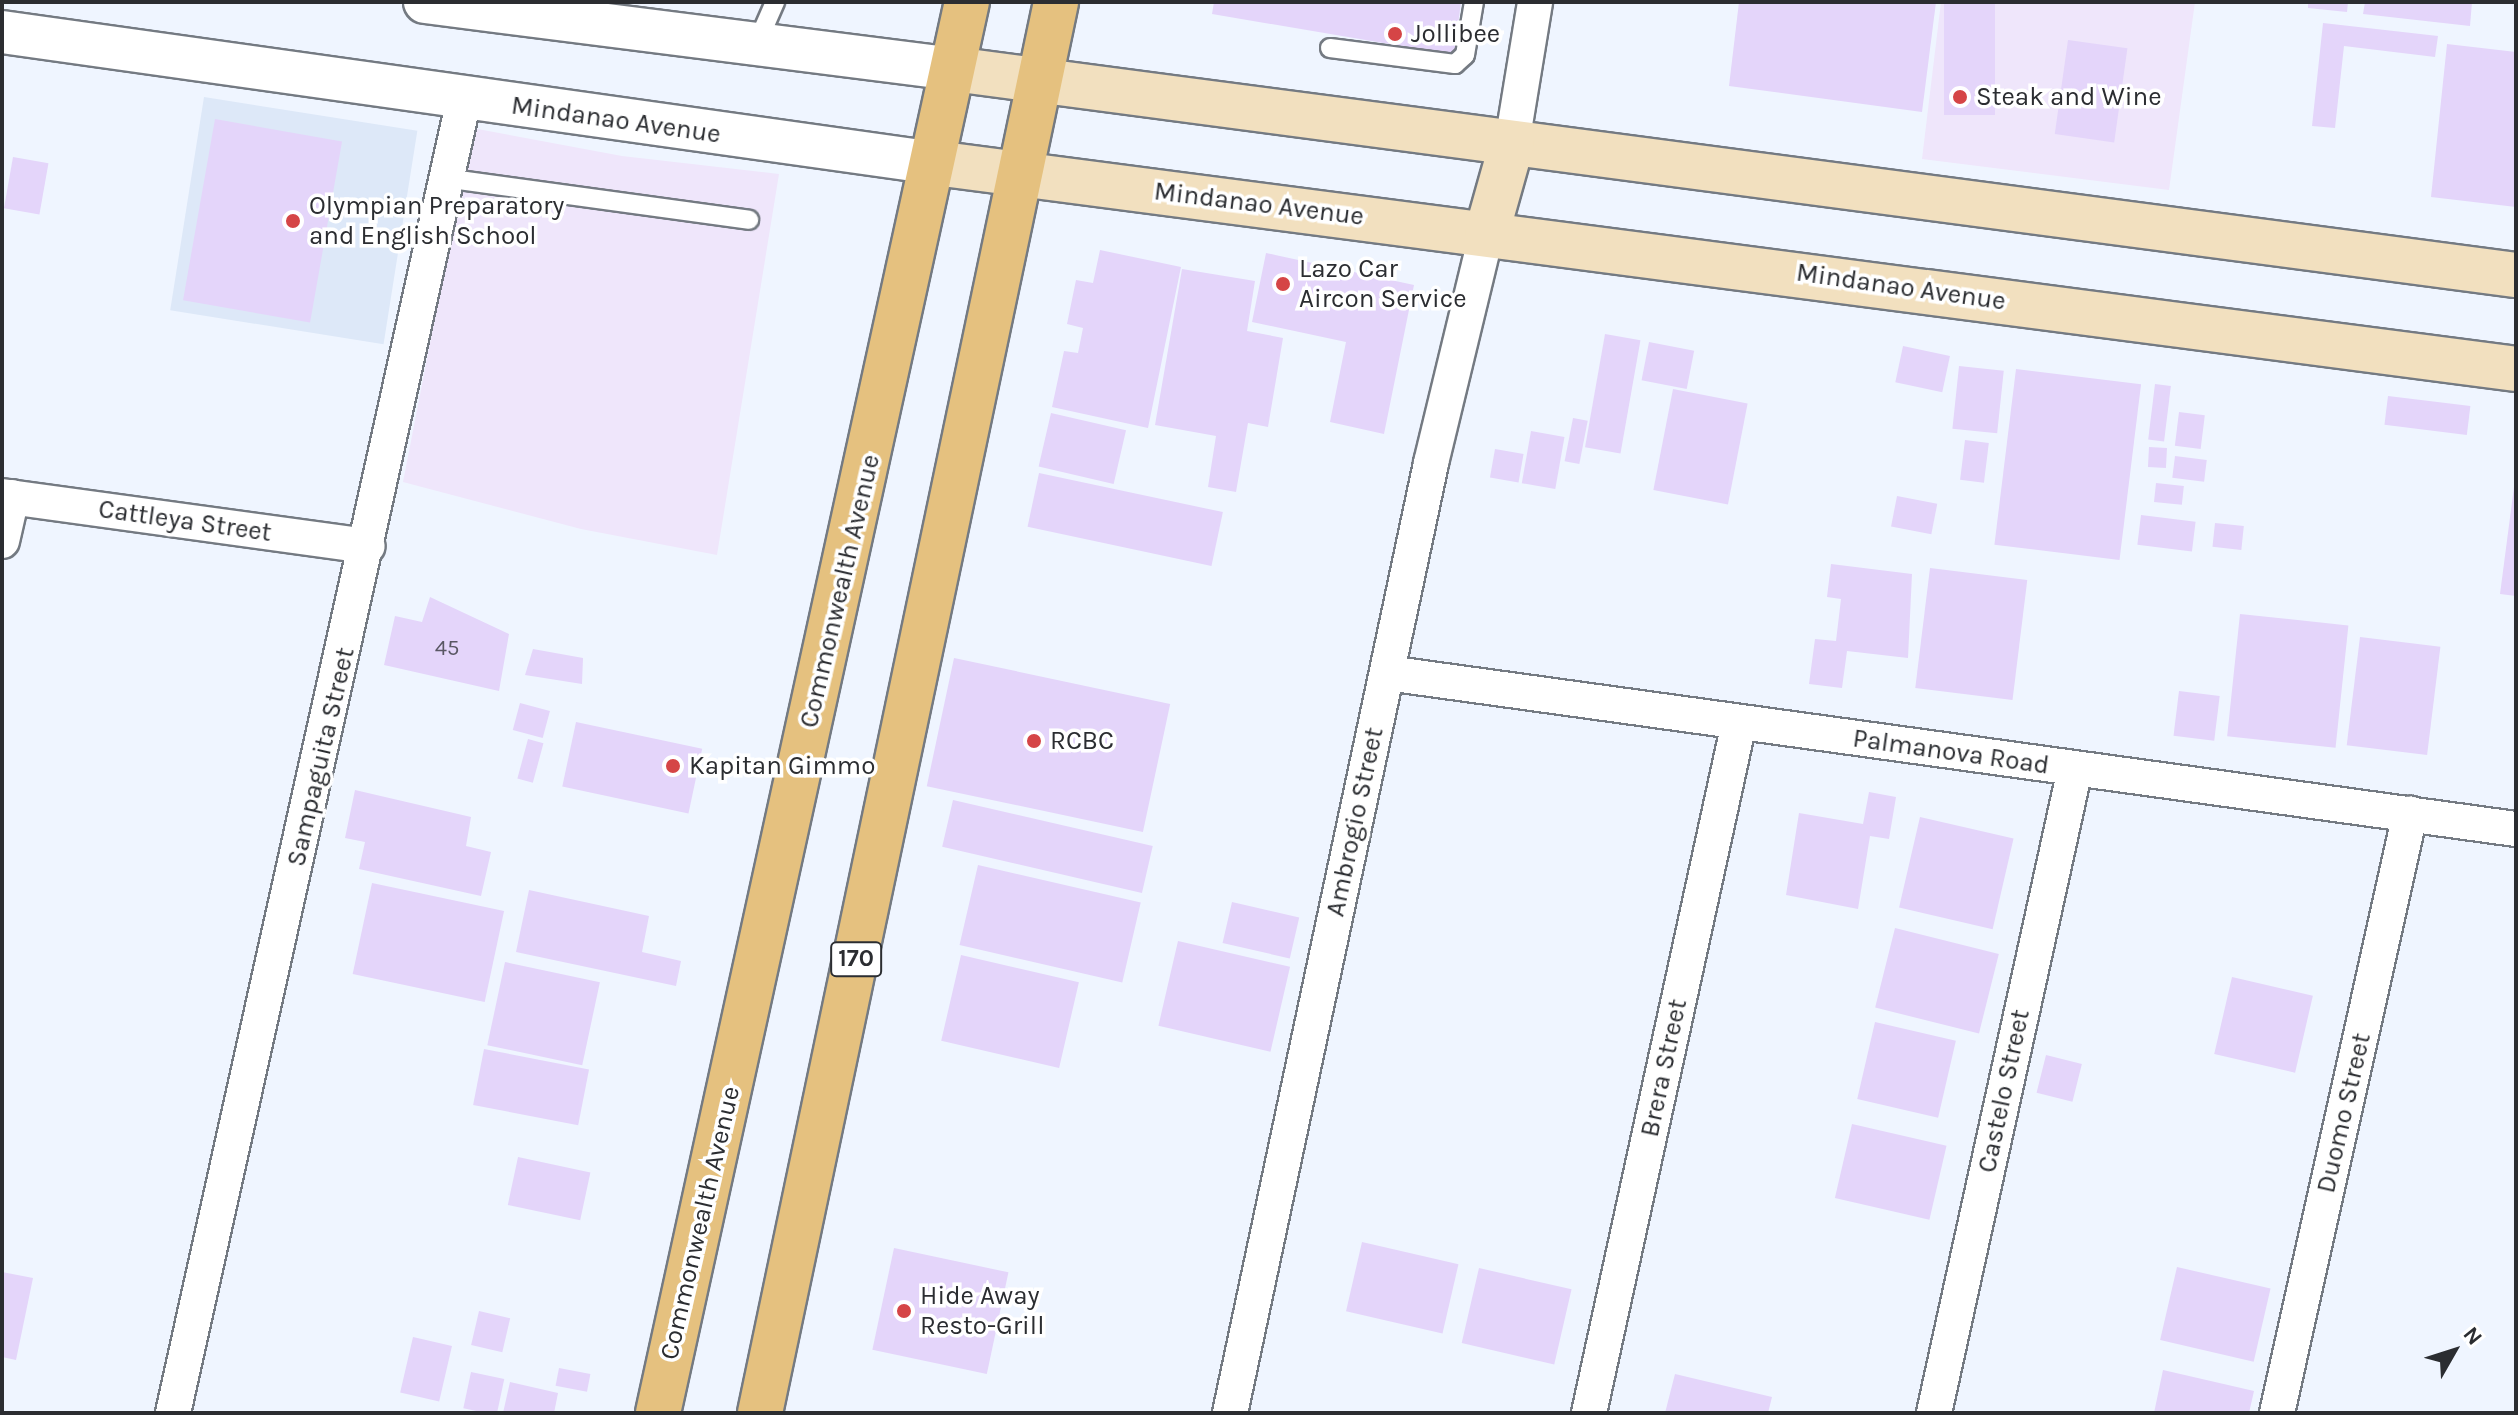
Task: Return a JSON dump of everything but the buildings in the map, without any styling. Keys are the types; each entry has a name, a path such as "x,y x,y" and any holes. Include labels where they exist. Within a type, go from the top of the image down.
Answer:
{"main road":[{"name":"Commonwealth Avenue","path":"658,1413 935,163 967,2"},
{"name":"170","path":"760,1413 1056,2"},
{"path":"953,69 2516,275"},
{"path":"1487,232 1512,143"},
{"name":"Mindanao Avenue","path":"935,163 1487,232 2516,369"}],"street":[{"path":"1512,143 1535,2"},
{"path":"442,3 576,10 758,41 953,69"},
{"name":"Mindanao Avenue","path":"2,32 935,163"},
{"name":"Sampaguita Street","path":"173,1413 368,546 444,178 464,99"},
{"name":"Ambrogio Street","path":"1230,1413 1387,673 1487,232"},
{"path":"2,541 7,496"},
{"name":"Cattleya Street","path":"7,496 368,546"},
{"name":"Palmanova Road","path":"1387,673 2516,829"},
{"name":"Brera Street","path":"1589,1413 1739,723"},
{"name":"Castelo Street","path":"1934,1413 2075,769"},
{"name":"Duomo Street","path":"2277,1413 2410,814"}],"lane":[{"path":"758,41 775,2"},
{"path":"1330,48 1455,64 1465,55 1474,2"},
{"path":"444,178 749,220"}],"shaded area":[{"path":"1941,2 2195,2 2169,190 1922,159"},
{"name":"Olympian Preparatory and English School","path":"204,97 417,131 384,344 170,310"},
{"path":"472,128 622,156 779,174 717,555 581,529 403,482"}],"place":[{"name":"Jollibee","path":"1395,34"},
{"name":"Steak and Wine","path":"1960,97"},
{"name":"Olympian Preparatory and English School","path":"293,221"},
{"name":"Lazo Car Aircon Service","path":"1283,284"},
{"name":"RCBC","path":"1034,741"},
{"name":"Kapitan Gimmo","path":"673,766"},
{"name":"Hide Away Resto-Grill","path":"904,1311"}]}
